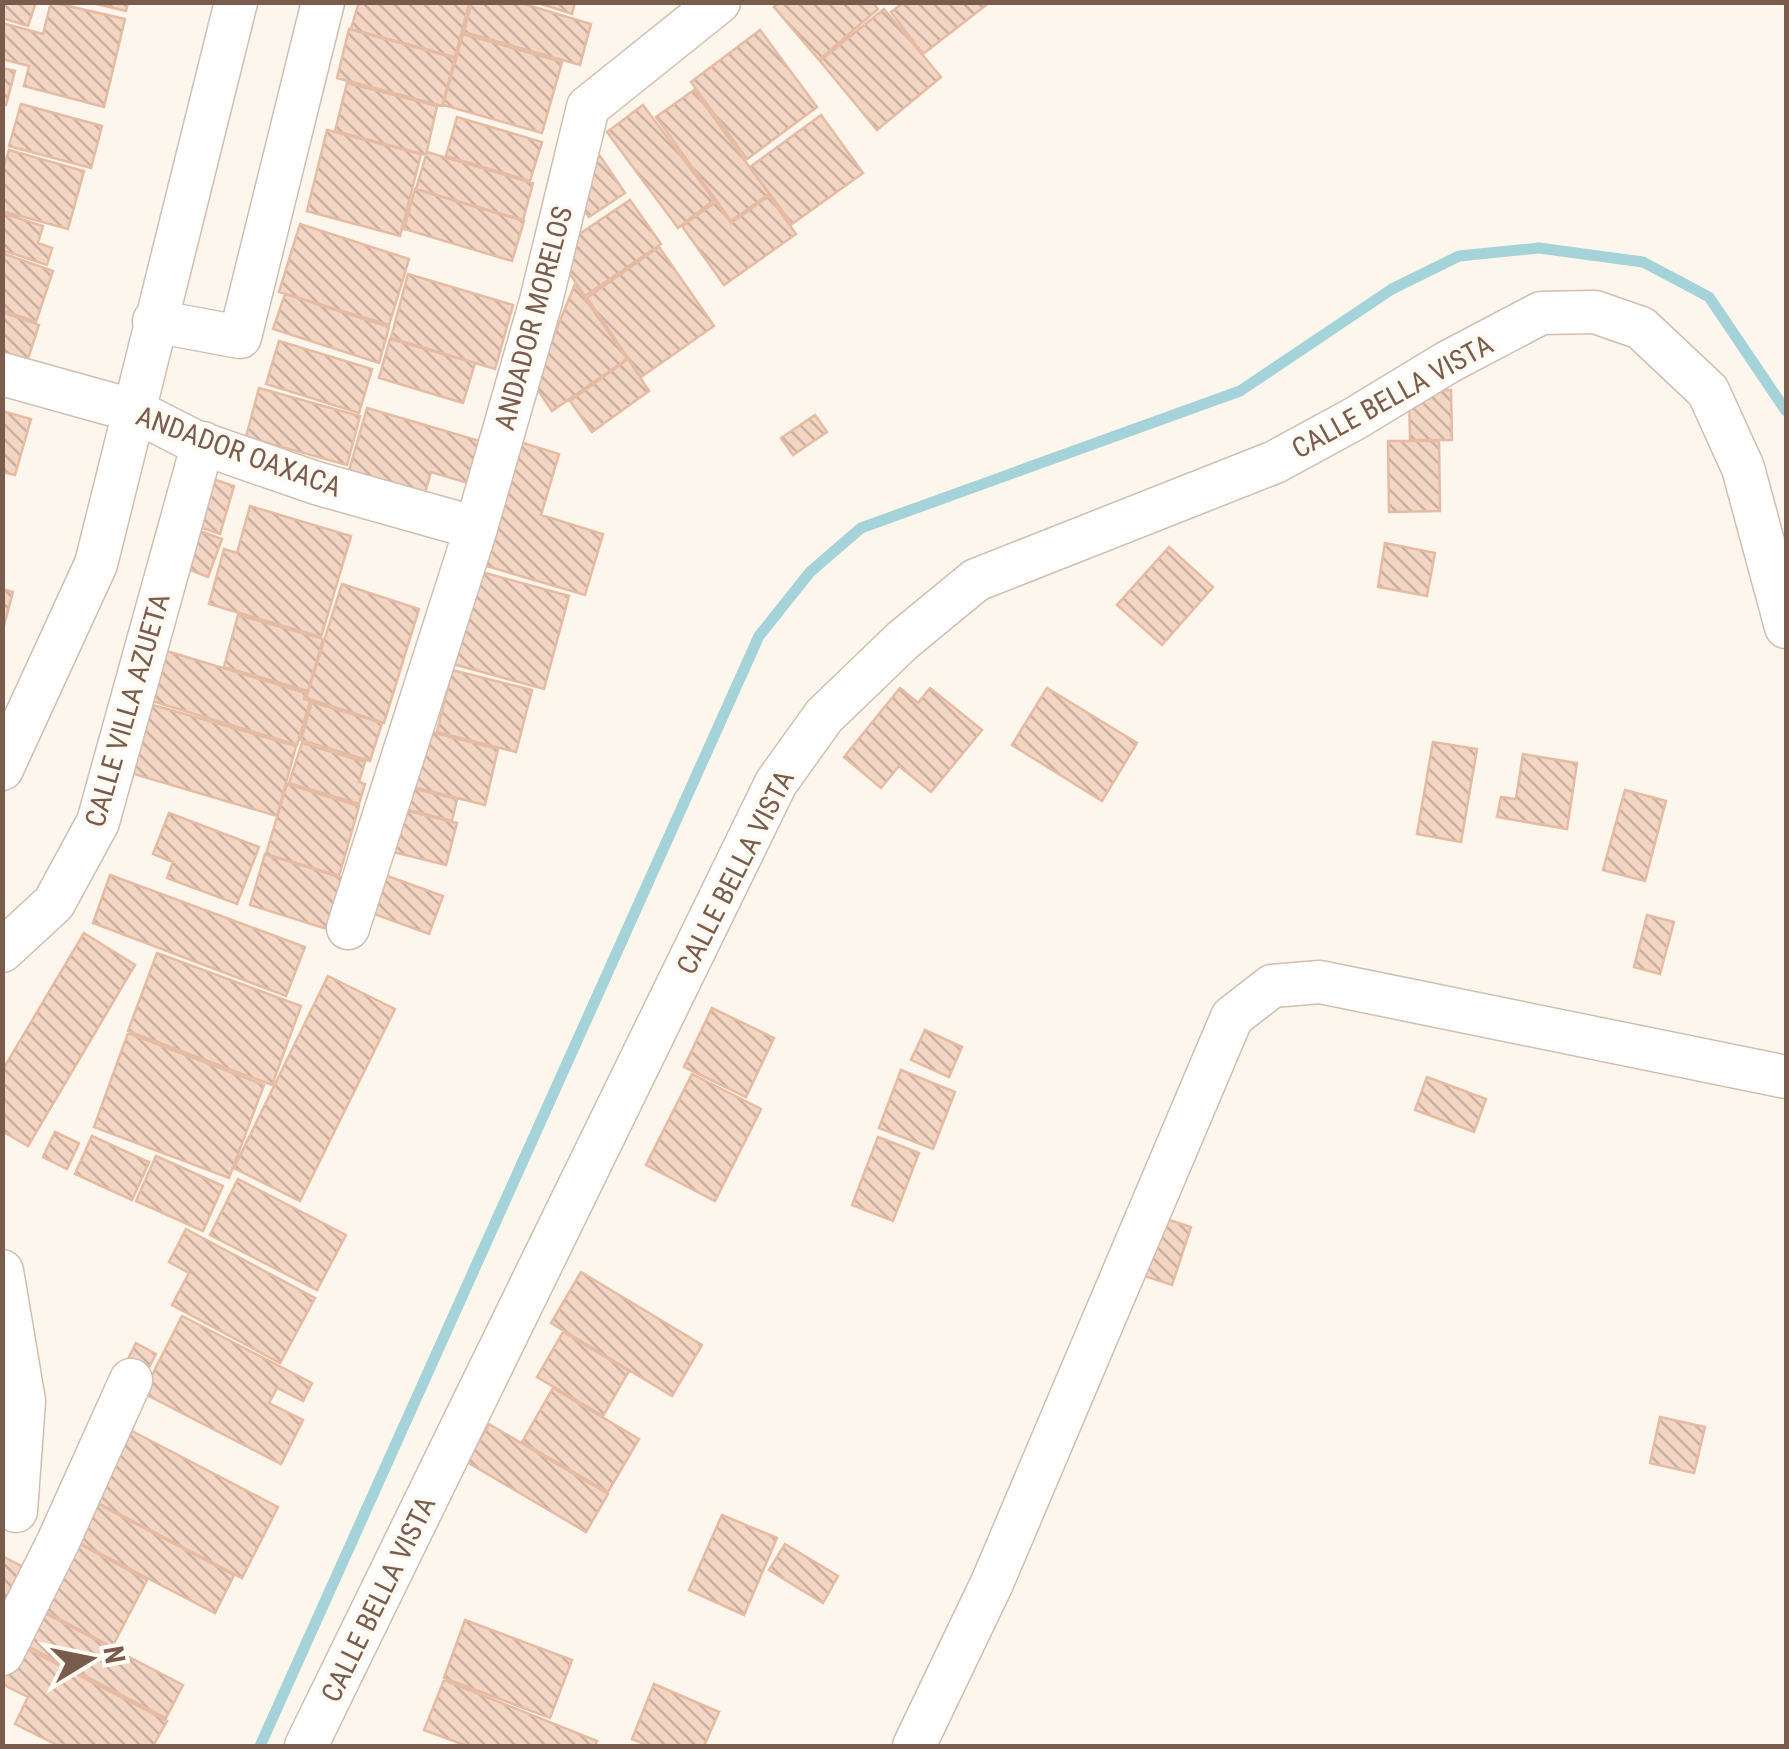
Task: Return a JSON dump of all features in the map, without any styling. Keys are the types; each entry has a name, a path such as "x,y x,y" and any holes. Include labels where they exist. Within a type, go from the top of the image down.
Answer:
{"street":[{"path":"2,769 96,564 236,2"},
{"path":"154,320 240,338 323,2"},
{"name":"ANDADOR MORELOS","path":"348,928 476,528 541,301 588,107 719,2"},
{"name":"CALLE BELLA VISTA","path":"306,1746 776,783 824,716 903,640 976,580 1274,462 1541,313 1595,312 1640,328 1708,392 1744,468 1786,627"},
{"name":"ANDADOR OAXACA","path":"2,374 134,412 204,444 316,483 476,528"},
{"name":"CALLE VILLA AZUETA","path":"2,952 54,904 98,822 204,444"},
{"path":"914,1746 992,1584 1232,1018 1272,986 1320,982 1786,1077"},
{"path":"2,1271 24,1401 9,1509 58,1542"},
{"path":"2,1654 131,1380"}],"building":[{"path":"2,2 36,2 28,26 2,18"},
{"path":"51,2 125,19 104,107 24,86 29,66 2,59 2,23 43,34"},
{"path":"88,2 128,2 126,11"},
{"path":"359,2 469,4 455,57 351,29"},
{"path":"472,2 518,2 591,24 580,65 464,32"},
{"path":"535,2 575,2 572,14"},
{"path":"779,2 872,2 878,9 819,60 774,7"},
{"path":"904,2 990,2 923,54 891,12"},
{"path":"884,9 941,77 877,130 820,61"},
{"path":"349,29 455,58 442,106 337,78"},
{"path":"760,30 817,107 747,159 691,82"},
{"path":"463,34 562,62 542,133 443,105"},
{"path":"2,68 15,71 6,105 2,105"},
{"path":"347,83 437,106 426,155 335,131"},
{"path":"694,90 769,194 731,221 656,117"},
{"path":"21,104 102,126 91,168 9,146"},
{"path":"643,105 714,200 678,228 607,132"},
{"path":"821,115 863,173 792,224 750,167"},
{"path":"457,117 542,142 530,181 446,156"},
{"path":"327,130 421,154 400,236 307,211"},
{"path":"9,150 84,171 68,229 2,211 2,172"},
{"path":"427,152 533,183 523,220 416,189"},
{"path":"600,156 625,193 589,217 580,204 585,166"},
{"path":"415,189 524,221 512,261 404,229"},
{"path":"769,196 796,234 724,285 682,226 716,202 731,223"},
{"path":"630,200 661,244 585,296 554,251"},
{"path":"2,213 43,226 38,243 52,248 47,265 2,250"},
{"path":"300,224 409,259 389,325 279,292"},
{"path":"659,247 714,326 641,377 587,298"},
{"path":"2,253 53,271 36,322 2,310"},
{"path":"408,274 513,305 495,369 391,338"},
{"path":"575,284 627,359 552,411 534,384"},
{"path":"285,294 389,327 379,363 273,329"},
{"path":"2,312 39,325 23,374 2,367"},
{"path":"390,339 475,363 463,403 379,378"},
{"path":"279,341 372,369 359,413 266,384"},
{"path":"628,359 649,391 592,432 570,401"},
{"path":"259,388 360,416 347,465 246,437"},
{"path":"1451,390 1452,440 1410,440 1409,391"},
{"path":"367,408 480,441 468,483 431,472 425,493 349,471"},
{"path":"2,411 31,419 15,475 2,472"},
{"path":"815,415 827,432 793,455 781,438"},
{"path":"1388,441 1439,441 1440,511 1389,512"},
{"path":"520,442 559,454 541,515 603,534 585,595 483,565"},
{"path":"207,477 234,486 220,534 193,525"},
{"path":"250,506 351,536 321,637 209,604 224,549 237,553"},
{"path":"186,526 222,539 208,577 173,563"},
{"path":"1385,543 1435,553 1427,596 1378,587"},
{"path":"1169,547 1213,587 1162,645 1117,605"},
{"path":"478,571 569,596 544,689 453,664"},
{"path":"342,584 419,609 384,723 306,698"},
{"path":"2,589 13,592 2,633"},
{"path":"238,615 323,639 308,691 224,667"},
{"path":"160,649 306,693 304,699 310,701 297,745 145,699"},
{"path":"452,670 532,690 516,752 437,732"},
{"path":"900,688 918,703 930,688 982,730 931,792 899,766 881,788 844,757"},
{"path":"1047,688 1137,743 1102,801 1012,745"},
{"path":"312,702 382,723 370,761 301,740"},
{"path":"146,703 296,746 277,816 127,772"},
{"path":"427,731 498,749 485,805 413,787"},
{"path":"1433,742 1477,749 1461,842 1417,834"},
{"path":"302,743 365,762 359,782 365,784 359,804 289,783"},
{"path":"1523,754 1577,763 1567,829 1497,817 1501,797 1516,799"},
{"path":"287,784 359,806 339,876 266,854"},
{"path":"411,788 457,799 452,821 405,809"},
{"path":"1625,790 1666,801 1645,881 1603,870"},
{"path":"400,809 457,823 446,865 389,851"},
{"path":"169,813 259,847 237,904 167,878 173,862 153,854"},
{"path":"265,854 346,879 330,930 250,905"},
{"path":"379,873 443,896 429,934 366,911"},
{"path":"110,875 305,947 286,996 93,923"},
{"path":"1647,915 1674,922 1660,974 1634,967"},
{"path":"84,933 135,965 28,1146 2,1131 2,1071"},
{"path":"157,953 301,1006 272,1085 128,1031"},
{"path":"328,976 395,1009 300,1201 234,1168"},
{"path":"712,1008 774,1038 746,1097 684,1067"},
{"path":"925,1030 962,1047 949,1077 911,1060"},
{"path":"128,1033 264,1085 229,1178 94,1127"},
{"path":"901,1070 955,1092 933,1149 879,1128"},
{"path":"692,1074 761,1109 715,1201 646,1165"},
{"path":"1427,1077 1486,1099 1474,1132 1415,1110"},
{"path":"55,1132 79,1143 67,1169 43,1157"},
{"path":"92,1136 149,1162 132,1200 75,1174"},
{"path":"878,1137 919,1153 893,1221 852,1205"},
{"path":"156,1156 223,1186 203,1231 136,1201"},
{"path":"238,1179 346,1235 317,1290 210,1235"},
{"path":"1151,1214 1191,1227 1172,1285 1132,1272"},
{"path":"186,1229 315,1298 280,1363 172,1305 189,1273 169,1262"},
{"path":"581,1272 702,1345 672,1396 551,1323"},
{"path":"182,1316 312,1383 303,1401 277,1388 269,1403 303,1420 281,1464 143,1393"},
{"path":"563,1332 629,1371 603,1416 537,1377"},
{"path":"136,1343 156,1354 141,1382 122,1371"},
{"path":"553,1388 639,1439 608,1492 522,1442"},
{"path":"1660,1417 1705,1427 1694,1473 1650,1463"},
{"path":"489,1424 608,1494 586,1532 467,1462"},
{"path":"132,1431 278,1507 242,1578 96,1502"},
{"path":"94,1502 234,1575 215,1613 74,1540"},
{"path":"722,1515 777,1538 744,1615 689,1590"},
{"path":"70,1539 147,1580 112,1647 35,1606"},
{"path":"785,1544 838,1576 823,1603 769,1570"},
{"path":"2,1556 35,1573 2,1615"},
{"path":"29,1605 183,1685 166,1718 12,1638"},
{"path":"465,1620 572,1660 550,1718 444,1678"},
{"path":"14,1642 167,1721 153,1746 59,1746 15,1724 28,1697 2,1684 2,1664"},
{"path":"444,1680 597,1741 595,1746 467,1746 424,1730"},
{"path":"654,1684 719,1712 704,1746 649,1746 632,1739"}],"waterway":[{"path":"260,1746 759,636 810,572 861,528 1240,391 1392,289 1459,256 1539,248 1643,262 1709,297 1786,411"}]}
